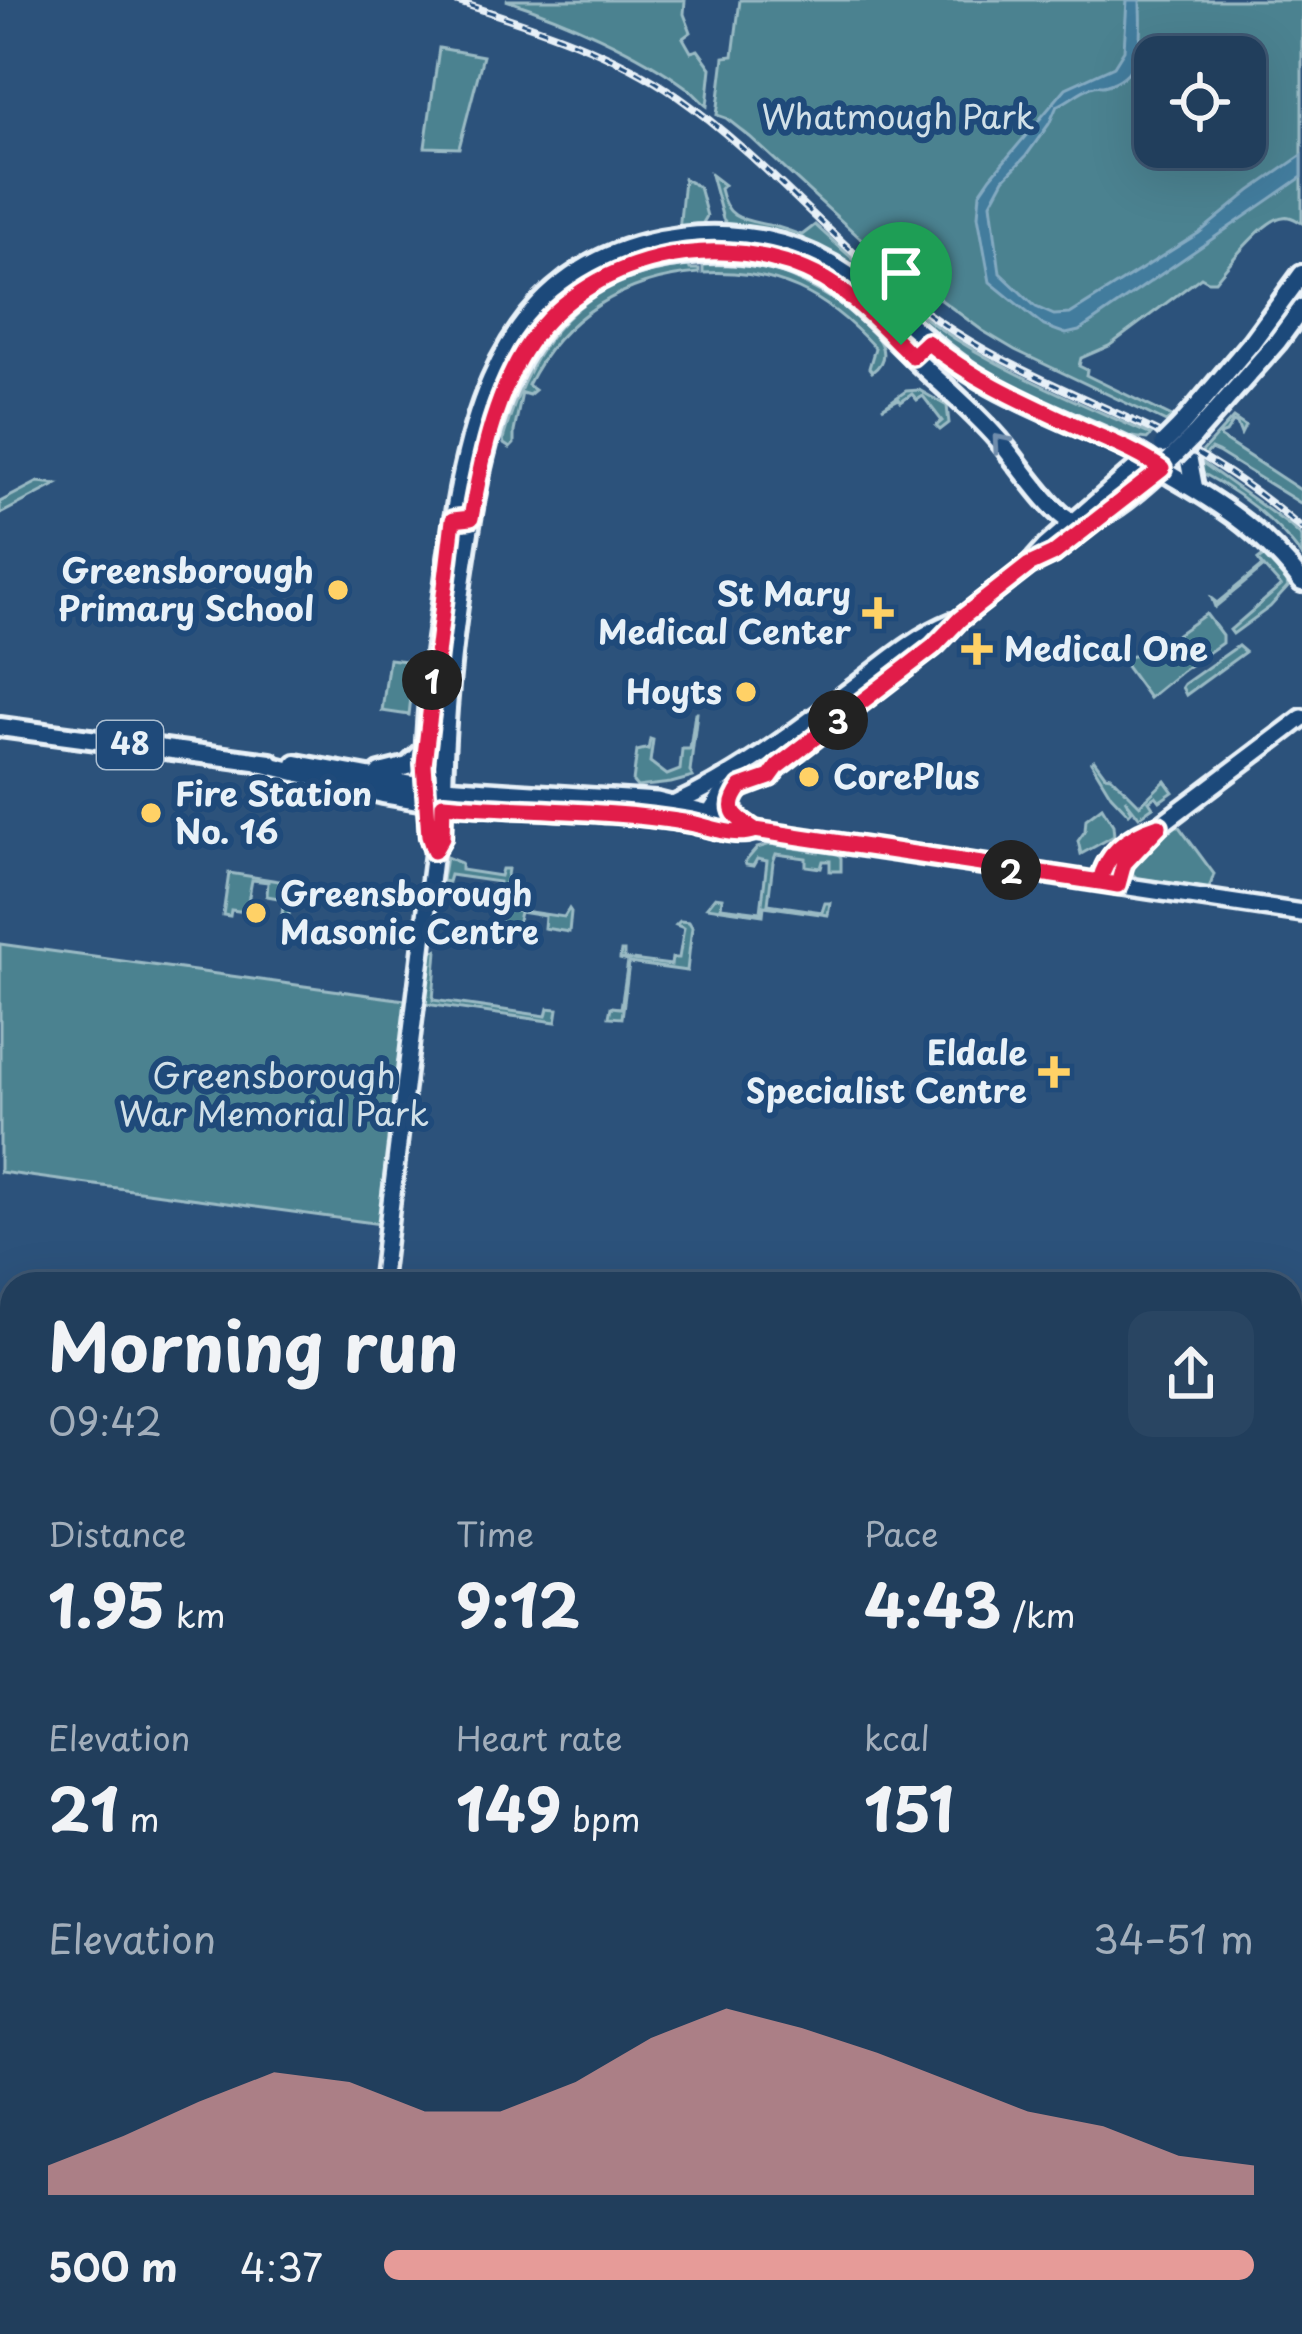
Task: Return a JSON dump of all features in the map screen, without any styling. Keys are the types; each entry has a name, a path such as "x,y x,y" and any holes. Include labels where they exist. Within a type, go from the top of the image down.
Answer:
{"main road":[{"path":"435,795 464,521 463,466 492,376 518,330 565,281 617,253 668,239 717,244 827,281 857,303 986,426 1055,509 1072,522 1090,521 1105,513 1167,458 1302,274"},
{"path":"717,244 764,239 820,258 866,287 970,374 1167,458 1194,488 1256,530 1302,582"},
{"path":"1186,432 1266,355 1302,308"},
{"path":"916,360 930,345"},
{"path":"1167,458 1194,488"},
{"path":"435,795 425,750 464,521"},
{"name":"48","path":"0,727 260,763 298,764 435,795"},
{"path":"361,775 401,770 425,750"},
{"name":"48","path":"260,763 302,776 435,795"}],"street":[{"path":"705,819 721,796 774,771 933,647 1072,522 1167,458"},
{"path":"1029,565 1053,554 1105,513"},
{"path":"619,806 675,804 727,778 898,654 955,624"},
{"path":"1118,885 1124,863 1159,826 1302,718"},
{"path":"774,771 795,732"},
{"path":"760,756 755,770 774,771"},
{"path":"737,820 733,802 741,787"},
{"path":"382,1272 434,851 442,837 435,795 619,806 737,820 755,830 1302,913"},
{"path":"675,804 739,834 755,830"},
{"path":"1100,882 1105,864 1119,848 1140,832 1159,826"}],"green space":[{"path":"506,0 685,0 691,32 683,38 691,52 698,50 711,68 707,106 667,74 623,49"},
{"name":"Whatmough Park","path":"740,0 1302,0 1302,223 1288,217 1275,220 1246,244 1215,281 1201,277 1109,346 1081,358 1079,366 1087,370 1086,375 1172,417 1166,422 1015,350 871,248 750,137 717,115 724,57 733,56"},
{"path":"439,48 483,56 459,148 425,147"},
{"path":"711,175 724,185 720,189 723,200 739,218 802,235 815,225 904,302 961,343 1151,435 1147,439 1124,436 969,365 877,288 730,227 723,219"},
{"path":"684,179 699,187 707,216 700,228 679,231"},
{"path":"703,265 769,270 811,287 870,328 881,344 882,359 872,372 875,348 819,299 754,275 703,273"},
{"path":"689,266 699,273 645,283 598,305 577,321 542,361 528,385 535,390 522,393 514,444 510,448 504,444 529,372 566,320 589,299 618,284"},
{"path":"919,390 947,406 949,423 940,430 936,426 942,421 923,396 917,400 912,394 882,408 906,391"},
{"path":"1233,418 1245,426 1241,434 1233,422 1221,438 1302,491 1302,504 1211,449 1200,461 1302,537 1302,556 1255,508 1199,471 1200,454"},
{"path":"38,482 57,484 0,514 0,502"},
{"path":"1268,557 1286,577 1288,587 1233,634 1230,630 1281,586 1264,567 1215,607 1212,599 1217,603 1262,566 1258,560"},
{"path":"1206,614 1222,635 1222,643 1149,698 1115,651 1105,652 1121,649 1123,658 1152,652"},
{"path":"1238,646 1245,652 1186,695 1184,684"},
{"path":"389,659 415,662 409,715 382,711"},
{"path":"695,713 693,777 637,787 633,782 637,751 648,750 650,739 650,762 667,775 680,770 682,749 690,749"},
{"path":"1094,760 1140,805 1165,781 1173,792 1160,801 1156,796 1149,801 1153,807 1139,817 1125,799 1132,811 1129,814 1111,795"},
{"path":"1102,807 1114,836 1081,854 1078,841 1086,819"},
{"path":"1177,824 1214,874 1209,889 1137,878 1130,872 1142,851"},
{"path":"771,844 838,853 841,871 830,871 830,861 823,861 821,868 806,866 806,858 776,854 773,862 768,904 822,912 825,903 830,903 828,915 764,906 763,915 707,907 715,897 722,898 721,907 761,912 767,861 757,859 753,866 745,862 757,848"},
{"path":"446,857 461,863 461,870 500,876 502,869 508,869 506,882 499,891 499,882 450,875 448,882 442,881"},
{"path":"229,873 292,883 289,915 282,914 284,899 267,896 268,882 252,880 246,912 231,910 230,916 223,915"},
{"path":"495,907 564,917 569,909 569,932 544,928 545,916 520,912 517,925 493,921"},
{"path":"680,921 692,927 687,971 629,963 622,1018 609,1017 611,1007 621,1008 628,961 620,959 621,951 624,959 671,965 672,958 679,958 684,928 676,925"},
{"name":"Greensborough War Memorial Park","path":"0,944 408,1002 381,1224 0,1172"},
{"path":"437,950 433,1000 546,1016 548,1008 558,1009 556,1022 425,1004 431,951"}],"water":[{"path":"1127,0 1140,0 1140,36 1134,36 1130,70 1110,84 1087,89 1057,106 991,203 1000,273 1036,307 1054,315 1070,314 1199,233 1302,155 1302,177 1079,331 1066,334 1044,326 990,282 978,216 980,193 1066,88 1114,66 1124,50"}],"railway":[{"path":"452,0 568,40 651,79 748,153 917,306 1008,362 1192,450 1302,529"}],"place":[{"name":"Greensborough Primary School","path":"338,590"},
{"name":"St Mary Medical Center","path":"878,613"},
{"name":"Medical One","path":"977,649"},
{"name":"Hoyts","path":"746,692"},
{"name":"CorePlus","path":"809,777"},
{"name":"Fire Station No. 16","path":"151,813"},
{"name":"Greensborough Masonic Centre","path":"256,913"},
{"name":"Eldale Specialist Centre","path":"1054,1072"}],"route":[{"path":"901,345 827,281 793,265 742,254 672,256 624,268 575,296 548,320 525,349 497,410 471,518 453,520 424,764 434,851 442,837 443,804 618,814 739,834 755,830 1118,885 1124,863 1159,826 1140,832 1119,848 1105,864 1100,882 755,830 735,816 733,802 741,787 771,776 941,641 960,619 1162,469 1004,392 927,342 912,356 901,345"}]}
